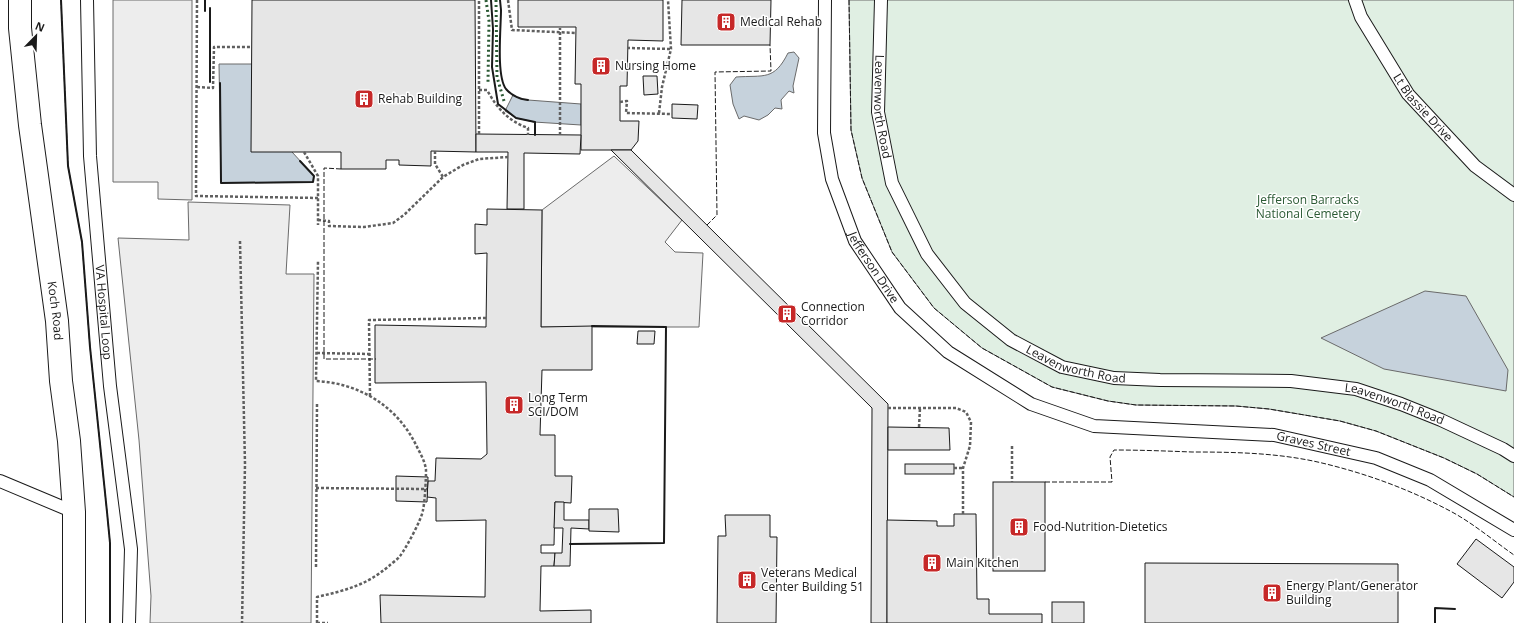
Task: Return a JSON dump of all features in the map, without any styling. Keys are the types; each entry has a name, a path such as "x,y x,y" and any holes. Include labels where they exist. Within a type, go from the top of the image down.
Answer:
{"street":[{"name":"Koch Road","path":"20,0 20,28 30,125 57,321 61,381 69,441 74,512 74,623"}],"lane":[{"name":"VA Hospital Loop","path":"87,0 90,156 110,386 131,549 129,623"},
{"name":"Jefferson Drive","path":"825,0 824,133 832,179 855,241 900,308 948,352 1031,404 1094,426"},
{"name":"Leavenworth Road","path":"881,0 878,112 892,183 927,254 964,303 1011,340 1062,367 1114,378 1160,380 1291,381 1356,389 1401,404 1441,420 1503,449 1514,456"},
{"name":"Lt Blassie Drive","path":"1355,0 1361,17 1408,94 1474,166 1514,195"},
{"name":"Graves Street","path":"1094,426 1274,435 1376,458 1430,480 1514,530"},
{"path":"0,481 74,512"}],"path":[{"path":"197,0 196,196 318,198"},
{"path":"479,0 479,134"},
{"path":"508,0 512,30 576,33"},
{"path":"659,114 662,87 671,49 668,0"},
{"path":"560,28 560,135"},
{"path":"197,87 213,88 214,47 252,47"},
{"path":"627,48 671,49"},
{"path":"479,90 487,90 499,110 518,124 528,128 528,135"},
{"path":"620,102 627,101 626,113 672,114"},
{"path":"435,151 435,164 443,177"},
{"path":"304,152 318,176 318,225"},
{"path":"318,220 329,221 329,226 364,227 393,223 443,177 463,165 479,159 508,157"},
{"path":"240,241 245,464 242,623"},
{"path":"318,261 316,381 332,382 354,388 375,398 400,420 411,434 422,456 426,470 426,489 423,510 418,523 400,557 378,575 357,586 317,596 317,623 328,623"},
{"path":"370,396 369,320 486,318"},
{"path":"317,353 370,354"},
{"path":"316,567 317,404"},
{"path":"888,408 956,408 966,412 971,422 970,446 963,468 963,514"},
{"path":"919,427 920,408"},
{"path":"1012,446 1012,482"},
{"path":"954,468 963,468"},
{"path":"316,488 426,489"}],"green space":[{"name":"Jefferson Barracks National Cemetery","path":"849,0 1514,0 1514,497 1477,474 1444,458 1376,431 1340,421 1269,409 1236,406 1136,405 1108,401 1052,387 982,348 934,308 892,252 862,178 851,130"}],"shaded area":[{"path":"113,0 192,0 192,200 158,199 158,182 113,182"},
{"path":"794,52 799,58 793,86 794,93 789,91 781,100 782,109 775,108 768,115 759,120 744,116 739,119 733,104 730,85 736,77 767,75 778,68 788,53"},
{"path":"219,64 252,64 292,152 314,176 313,182 221,183"},
{"path":"513,95 520,99 581,104 581,125 534,122 516,118 505,111"},
{"path":"614,156 682,220 665,242 675,252 703,253 699,327 541,327 542,210"},
{"path":"188,202 290,205 286,274 314,274 311,623 150,623 151,596 139,440 118,238 189,240"},
{"path":"1425,291 1466,296 1508,370 1506,391 1384,369 1321,338"}],"building":[{"name":"Rehab Building","path":"252,0 475,0 476,152 431,151 431,166 399,165 399,160 386,160 386,169 341,169 341,152 251,152"},
{"name":"Nursing Home","path":"518,0 663,0 663,41 628,40 627,86 620,86 620,121 639,121 638,141 631,150 581,150 581,84 575,84 576,27 518,27"},
{"name":"Medical Rehab","path":"682,0 771,0 770,45 681,45"},
{"path":"643,76 657,76 658,94 644,95"},
{"path":"672,104 698,105 697,119 672,118"},
{"path":"476,134 581,135 580,154 524,153 524,209 507,209 508,152 476,152"},
{"name":"Connection Corridor","path":"611,150 631,150 888,404 887,623 871,623 872,408"},
{"name":"Long Term SCI/DOM","path":"487,209 542,210 541,327 592,326 592,370 542,370 540,435 555,435 555,476 572,476 571,503 555,502 554,545 541,545 541,553 555,553 554,566 541,566 540,611 591,610 591,623 381,623 380,595 485,597 486,520 436,521 436,498 427,497 428,481 435,481 436,458 481,459 487,454 486,382 375,383 375,325 486,327 487,253 475,254 475,224 487,225"},
{"path":"638,331 655,331 654,344 637,344"},
{"path":"888,427 949,428 950,450 888,450"},
{"path":"905,464 954,464 954,474 905,474"},
{"path":"396,476 428,477 427,502 396,501"},
{"name":"Food-Nutrition-Dietetics","path":"993,482 1045,482 1045,571 993,571"},
{"path":"555,502 564,502 564,520 589,520 589,529 571,528 570,566 554,566 555,553 562,553 563,528 554,528"},
{"path":"589,509 618,509 619,532 589,531"},
{"name":"Main Kitchen","path":"954,514 976,514 977,599 989,599 989,614 1042,614 1042,623 887,623 887,520 937,521 937,526 954,526"},
{"name":"Veterans Medical Center Building 51","path":"725,515 770,515 770,537 777,537 776,623 717,623 718,536 726,536"},
{"path":"1476,539 1514,567 1514,582 1502,598 1457,564"},
{"name":"Energy Plant/Generator Building","path":"1145,563 1398,564 1398,623 1145,623"},
{"path":"1052,602 1084,602 1084,623 1052,623"}],"hedge":[{"path":"486,0 489,21 488,82"},
{"path":"496,0 497,77 504,101"}],"fence":[{"path":"61,0 68,166 82,242 90,347 110,543 110,623"},
{"path":"849,0 851,130 862,178 892,252 934,308 982,348 1052,387 1108,401 1136,405 1236,406 1269,409 1340,421 1376,431 1444,458 1477,474 1514,497"},
{"path":"707,225 717,215 715,72 771,71 770,45"},
{"path":"341,169 324,168 324,359 376,359"},
{"path":"1045,482 1112,482 1110,457 1114,450 1241,453 1290,457 1322,463 1389,483 1437,504 1460,517 1514,555"}],"wall":[{"path":"61,0 68,166 82,242 90,347 110,543 110,623"},
{"path":"205,0 205,11"},
{"path":"491,0 493,29 492,67 498,104 516,118 535,122 535,135"},
{"path":"500,0 500,63 503,83 511,94 528,100"},
{"path":"210,8 210,82"},
{"path":"220,83 221,183 313,182 314,176 300,161"},
{"path":"570,544 664,543 666,327 592,326"},
{"path":"1435,623 1435,608 1455,609"}],"place":[{"name":"Medical Rehab","path":"726,22"},
{"name":"Nursing Home","path":"601,66"},
{"name":"Rehab Building","path":"364,99"},
{"name":"Connection Corridor","path":"787,314"},
{"name":"Long Term SCI/DOM","path":"514,405"},
{"name":"Food-Nutrition-Dietetics","path":"1019,527"},
{"name":"Main Kitchen","path":"932,563"},
{"name":"Veterans Medical Center Building 51","path":"747,580"},
{"name":"Energy Plant/Generator Building","path":"1272,593"}]}
